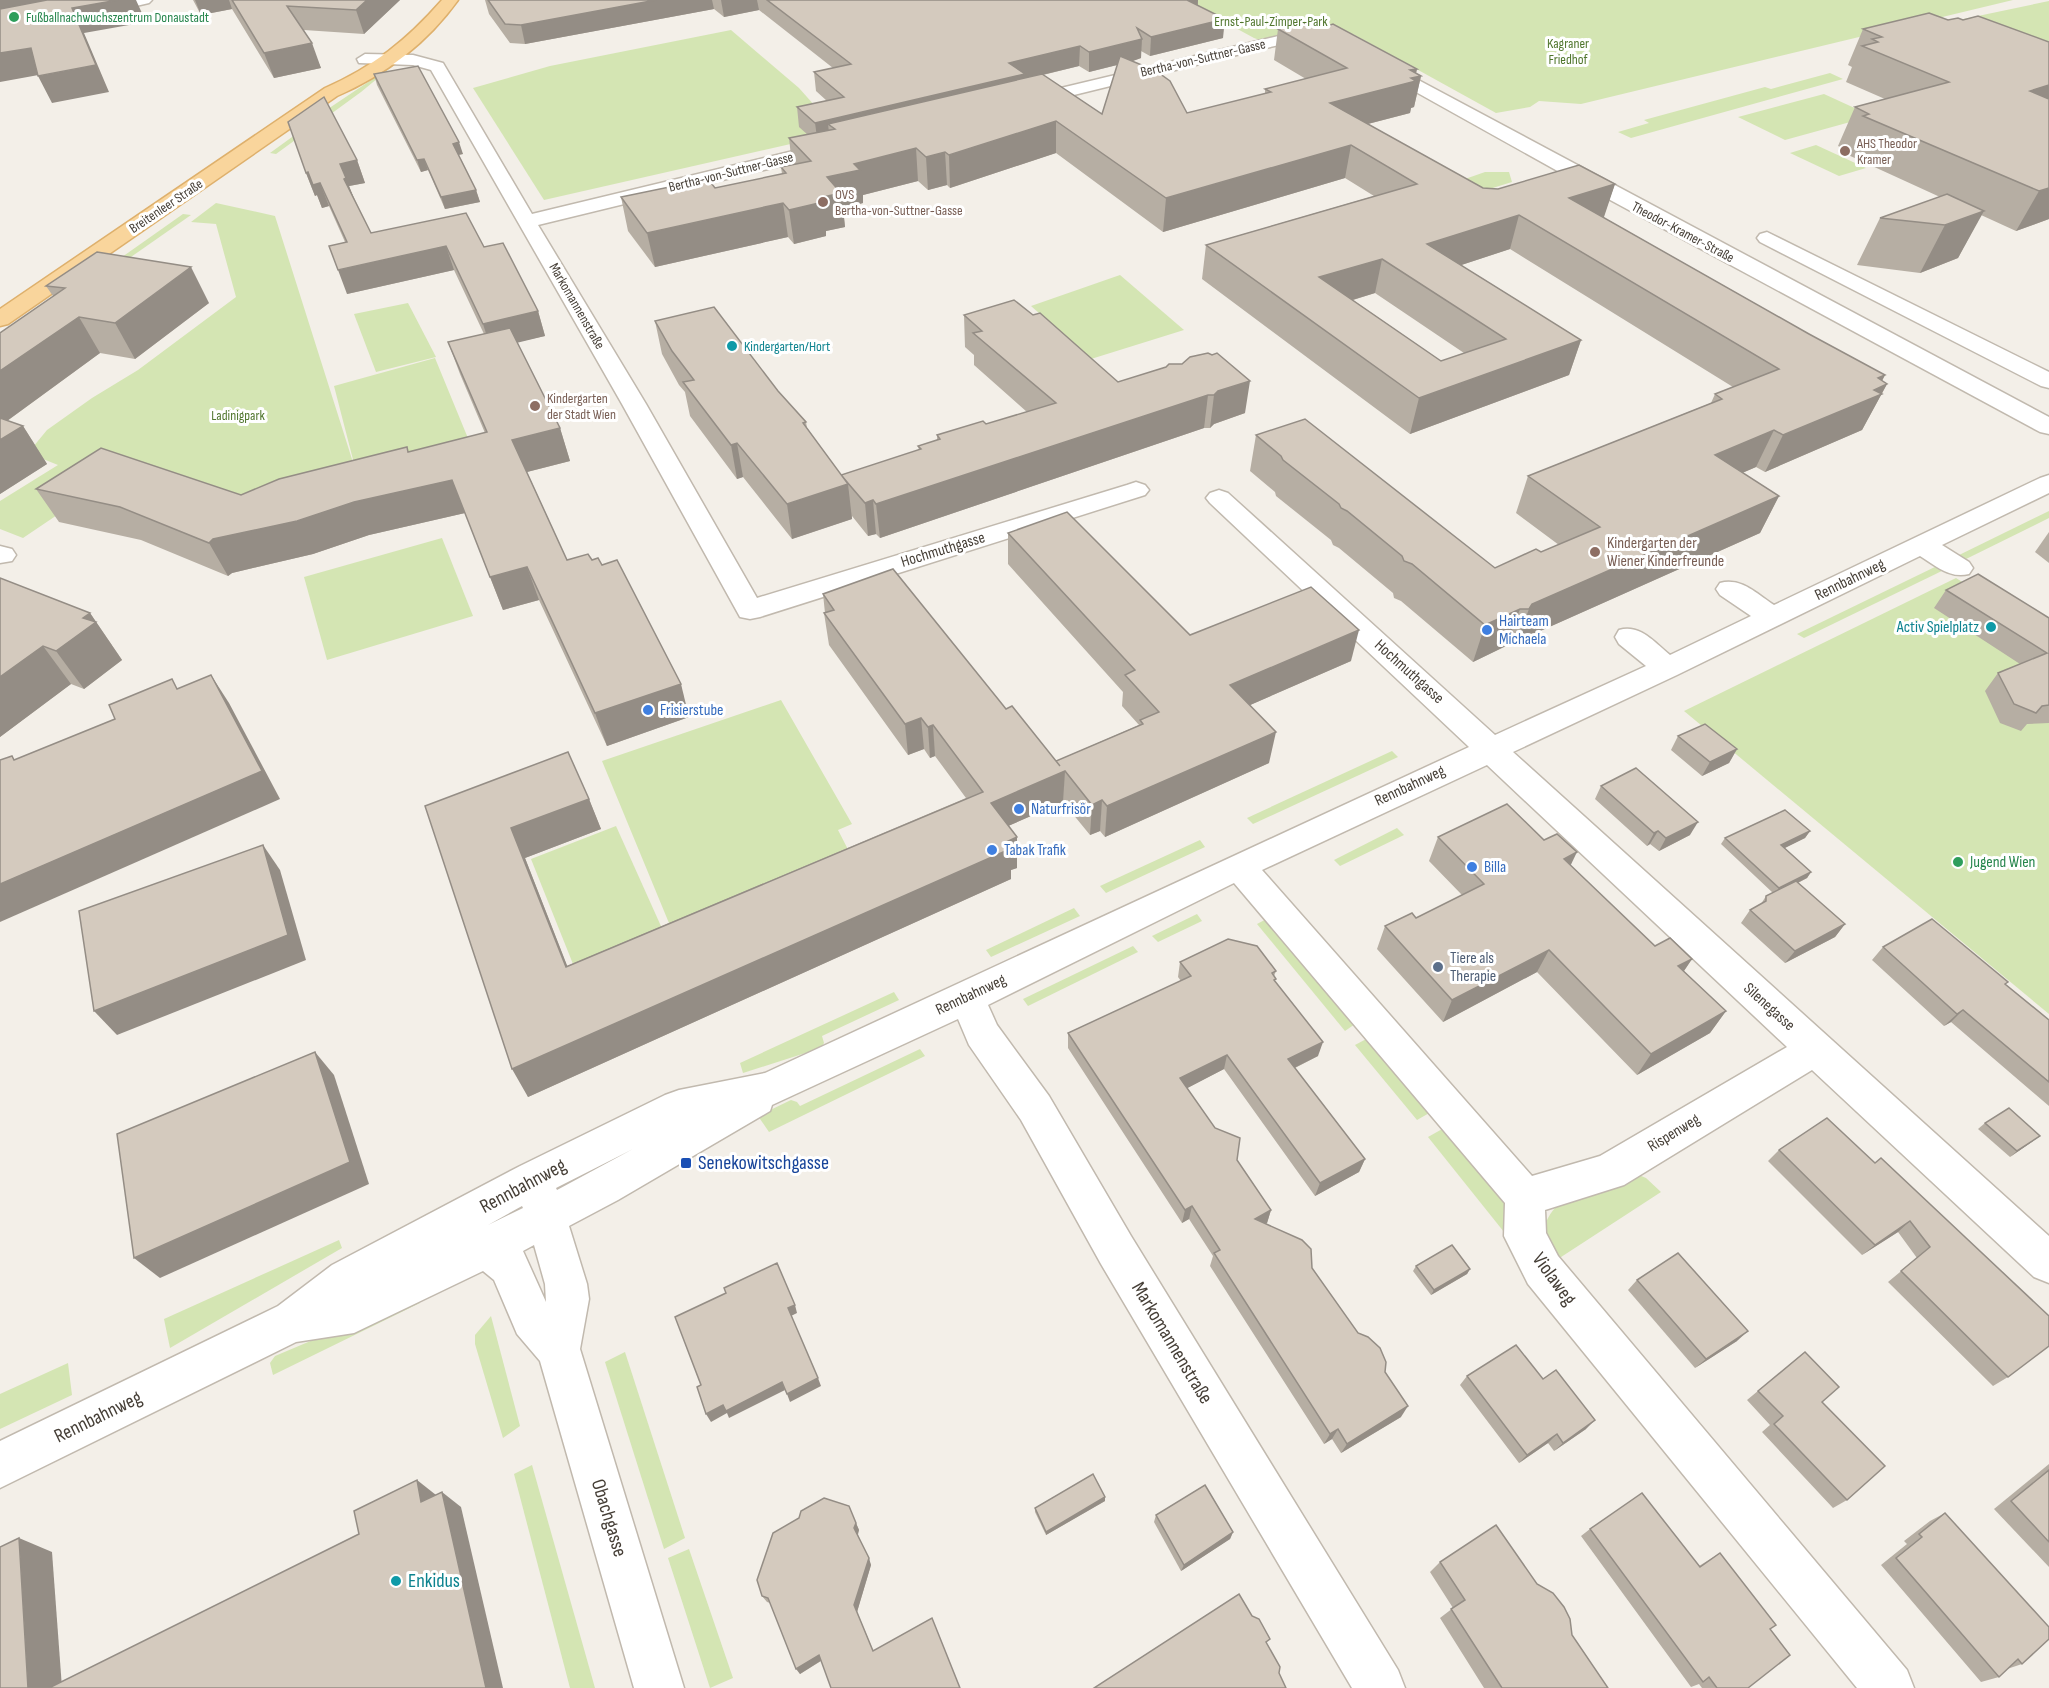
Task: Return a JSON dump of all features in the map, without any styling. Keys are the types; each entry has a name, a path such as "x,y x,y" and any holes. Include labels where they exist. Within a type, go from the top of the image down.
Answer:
{"main road":[{"name":"Breitenleer Straße","path":"331,92 346,74 432,0"},
{"name":"Breitenleer Straße","path":"0,319 331,92 365,77 432,22 450,0"}],"street":[{"path":"77,14 104,4 144,0"},
{"name":"Bertha-von-Suttner-Gasse","path":"1008,106 1308,34 1319,34 1338,41"},
{"name":"Theodor-Kramer-Straße","path":"1368,58 2049,428"},
{"name":"Markomannenstraße","path":"365,59 426,62 438,69 528,221 750,610"},
{"name":"Bertha-von-Suttner-Gasse","path":"528,221 852,143"},
{"path":"1722,252 1793,229"},
{"path":"1767,238 2049,383"},
{"path":"2006,403 2049,383"},
{"name":"Rennbahnweg","path":"293,1321 354,1312 487,1248 604,1187 744,1108 770,1089 967,998 1239,866 1667,668 2049,483"},
{"name":"Hochmuthgasse","path":"750,610 1136,490"},
{"name":"Hochmuthgasse","path":"1219,498 1492,749"},
{"path":"1922,545 1959,568"},
{"path":"1730,589 1772,617"},
{"path":"1629,637 1667,668"},
{"name":"Silenegasse","path":"1492,749 1515,774 2049,1263"},
{"path":"1239,866 1525,1197"},
{"name":"Markomannenstraße","path":"967,998 982,1034 1035,1108 1116,1250 1380,1688"},
{"name":"Rispenweg","path":"1525,1197 1610,1172 1786,1065 1816,1050"},
{"name":"Rennbahnweg","path":"0,1465 293,1321 347,1279 534,1179 679,1107 770,1089"},
{"name":"Obachgasse","path":"534,1179 566,1284 568,1299 558,1349"},
{"name":"Violaweg","path":"1525,1197 1525,1236 1543,1270 1889,1688"},
{"name":"Obachgasse","path":"459,1220 464,1231 509,1266 532,1318 558,1349 659,1688"}],"green space":[{"name":"Kagraner Friedhof","path":"1184,0 2013,0 1581,104 1539,101 1530,107 1496,113 1353,34 1338,32 1271,44 1254,38"},
{"path":"2049,1 2049,69 1954,21"},
{"path":"731,30 799,88 839,133 544,200 473,88 550,66"},
{"path":"395,64 361,92 276,154 270,153 310,124 307,123"},
{"path":"1830,73 1843,79 1631,138 1618,132 1649,123 1644,120 1765,87 1771,89"},
{"path":"1824,94 1872,116 1785,140 1738,117"},
{"path":"1816,145 1866,168 1839,176 1790,153"},
{"path":"1485,172 1509,172 1512,182 1483,191 1465,179"},
{"name":"Ladinigpark","path":"216,203 275,216 357,475 334,386 435,358 479,465 420,480 66,509 23,538 0,529 0,501 58,465 28,453 47,430 92,398 138,370 236,297 216,224 191,222"},
{"path":"183,214 191,215 88,287 98,274"},
{"path":"1120,275 1184,330 1091,359 1031,306"},
{"path":"408,303 436,357 376,372 354,314"},
{"path":"2049,511 2049,518 1962,561 1955,557"},
{"path":"442,538 473,616 327,660 304,577"},
{"path":"1941,564 1948,568 1804,638 1797,634"},
{"name":"Jugend Wien","path":"1956,578 2049,638 2049,1014 1684,711"},
{"path":"781,700 852,824 838,830 857,867 676,940 602,761"},
{"path":"1392,751 1398,757 1253,824 1247,818"},
{"path":"616,826 669,944 581,984 531,859"},
{"path":"1397,828 1404,835 1340,866 1334,860"},
{"path":"1200,840 1205,847 1106,893 1100,886"},
{"path":"1074,908 1080,916 991,957 986,950"},
{"path":"1197,914 1202,921 1158,942 1152,936"},
{"path":"1272,916 1358,1022 1345,1031 1257,924"},
{"path":"1133,946 1138,952 1028,1006 1023,999"},
{"path":"894,992 899,1000 822,1036 824,1043 821,1048 743,1073 740,1063"},
{"path":"1370,1037 1431,1112 1417,1120 1355,1045"},
{"path":"920,1049 925,1056 769,1132 758,1116 791,1100 800,1106"},
{"path":"1444,1128 1508,1203 1512,1242 1428,1137"},
{"path":"1634,1173 1646,1178 1661,1192 1558,1259 1551,1253 1544,1227 1549,1216 1560,1204 1601,1192"},
{"path":"339,1240 342,1248 170,1348 164,1319"},
{"path":"416,1293 420,1303 273,1375 270,1363 275,1356"},
{"path":"491,1316 520,1426 503,1438 475,1344 475,1335"},
{"path":"625,1352 685,1538 664,1549 605,1362"},
{"path":"68,1363 72,1395 0,1429 0,1394"},
{"path":"532,1465 595,1688 570,1688 514,1474"},
{"path":"689,1549 733,1678 710,1688 668,1558"}],"building":[{"path":"47,0 118,0 72,8 96,65 38,76 31,48 0,53 0,9"},
{"path":"232,0 367,0 356,10 287,6 312,43 264,53"},
{"path":"488,0 656,0 521,25 505,24"},
{"path":"767,0 1187,0 1225,19 1151,37 1137,28 1142,39 1089,52 1080,46 1009,63 1025,74 815,123 797,107 844,97 814,72 851,64"},
{"path":"1929,13 1948,20 1958,18 1963,20 1978,16 2049,42 2049,85 2030,91 2049,99 2049,188 2039,191 1863,116 1869,114 1855,107 1949,82 1862,46 1878,42 1872,39 1882,37 1863,29"},
{"path":"1317,20 1327,26 1333,24 1417,69 1410,70 1421,76 1411,78 1416,81 1330,103 1483,188 1498,189 1579,165 1615,184 1569,198 1885,375 1878,378 1887,384 1874,390 1882,394 1783,435 1774,430 1715,455 1779,496 1532,604 1529,609 1520,609 1485,625 1412,564 1404,561 1402,556 1283,460 1256,435 1305,419 1495,568 1536,549 1541,552 1600,527 1528,476 1722,399 1715,394 1779,369 1519,215 1427,244 1581,340 1419,398 1206,245 1417,184 1351,145 1166,198 1056,121 949,155 945,152 926,157 916,148 854,164 860,170 827,177 841,193 819,198 823,202 789,210 783,203 647,233 621,197 708,179 715,188 786,173 781,167 811,161 789,138 835,129 828,124 1042,74 1102,114 1120,56 1156,71 1170,81 1187,113 1271,92 1265,89 1347,68 1278,29","holes":["1382,259 1506,339 1441,361 1319,277"]},
{"path":"418,66 459,142 453,144 476,190 441,197 424,159 417,160 374,74"},
{"path":"324,97 357,160 340,164 346,178 344,179 371,233 466,213 484,247 503,243 538,311 483,324 446,246 338,270 329,246 347,242 320,183 313,185 308,172 306,173 288,122"},
{"path":"1947,194 1984,211 1945,225 1880,218"},
{"path":"97,252 191,267 115,323 79,317 0,371 0,333 65,288 46,286"},
{"path":"1014,300 1033,315 1040,313 1118,382 1166,367 1169,364 1182,364 1190,357 1208,353 1212,355 1217,353 1250,381 1218,391 1214,395 1208,395 876,504 873,500 865,503 841,475 921,449 918,446 940,439 937,435 983,421 986,424 1056,403 973,333 982,331 964,315"},
{"path":"714,307 778,391 806,422 803,423 848,484 787,504 737,443 731,445 683,382 694,380 672,351 655,321"},
{"path":"510,328 560,428 512,440 567,560 588,554 592,560 598,558 602,565 617,560 681,684 595,713 527,567 490,577 452,480 354,502 297,521 213,539 209,543 120,507 36,489 101,448 241,495 279,479 407,447 408,452 487,432 448,342"},
{"path":"0,418 23,426 0,440"},
{"path":"1067,512 1190,635 1311,587 1359,630 1230,685 1276,732 1107,806 1102,800 1092,805 1065,771 991,803 1017,837 1006,842 1010,849 512,1069 425,806 568,752 589,799 511,828 566,967 983,792 933,725 928,727 921,718 905,724 824,613 834,610 823,594 893,569 1006,709 1012,706 1056,761 1143,724 1140,720 1159,712 1125,675 1135,670 1008,533"},
{"path":"1978,574 2049,618 2049,705 2042,706 2036,713 2014,704 1998,673 2047,653 1946,590"},
{"path":"0,578 90,613 83,618 96,622 56,651 43,646 0,677"},
{"path":"211,675 262,771 0,884 0,760 12,756 14,760 115,719 109,705 172,679 177,689"},
{"path":"1705,724 1737,749 1710,762 1678,736"},
{"path":"1636,768 1698,822 1666,838 1658,831 1654,833 1601,786"},
{"path":"1507,804 1544,840 1557,834 1577,852 1564,859 1655,946 1670,938 1692,959 1678,966 1726,1011 1651,1054 1549,950 1452,1000 1385,926 1412,913 1416,918 1484,884 1438,837"},
{"path":"1785,810 1810,831 1781,845 1811,872 1779,888 1725,838"},
{"path":"263,845 288,935 94,1011 79,911"},
{"path":"1796,881 1845,924 1795,951 1750,910 1766,901 1766,896"},
{"path":"1932,919 2008,982 2005,984 2049,1020 2049,1082 1963,1010 1957,1014 1883,947"},
{"path":"1228,939 1257,946 1276,971 1272,973 1276,979 1274,980 1323,1042 1288,1059 1365,1159 1320,1183 1227,1055 1180,1078 1215,1128 1240,1138 1237,1160 1271,1210 1255,1219 1302,1240 1311,1249 1312,1268 1358,1333 1368,1337 1380,1348 1386,1362 1385,1372 1408,1406 1347,1444 1338,1429 1330,1434 1214,1253 1220,1250 1192,1206 1185,1210 1068,1033 1191,976 1180,962"},
{"path":"315,1052 350,1162 134,1258 117,1134"},
{"path":"2009,1108 2040,1136 2017,1151 1985,1123"},
{"path":"1827,1118 1875,1163 1881,1158 2049,1316 2049,1346 2008,1377 1901,1271 1930,1247 1910,1221 1875,1245 1779,1150"},
{"path":"1452,1245 1470,1269 1434,1290 1416,1266"},
{"path":"1678,1253 1748,1331 1706,1359 1637,1280"},
{"path":"777,1263 795,1305 788,1308 818,1378 787,1394 782,1382 726,1411 723,1405 706,1414 697,1387 701,1385 675,1317 726,1293 724,1288"},
{"path":"1516,1345 1543,1379 1556,1370 1595,1420 1563,1443 1557,1434 1527,1455 1467,1376"},
{"path":"1805,1352 1839,1387 1822,1402 1885,1466 1847,1500 1774,1424 1783,1416 1758,1391"},
{"path":"2049,1470 2049,1542 2011,1501"},
{"path":"1093,1474 1105,1497 1046,1532 1035,1508"},
{"name":"Enkidus","path":"417,1480 421,1502 442,1492 486,1688 49,1688 359,1534 354,1511"},
{"path":"1205,1485 1233,1532 1184,1565 1156,1515"},
{"path":"1642,1493 1700,1567 1720,1553 1776,1625 1770,1629 1790,1655 1748,1688 1717,1688 1709,1677 1703,1682 1590,1529"},
{"path":"824,1498 849,1506 856,1523 854,1528 869,1558 854,1605 873,1651 932,1618 960,1688 831,1688 819,1655 796,1669 768,1598 762,1596 757,1580 773,1533 799,1518 801,1511"},
{"path":"1945,1513 2049,1627 2049,1639 2022,1664 2018,1659 1999,1677 1896,1558 1922,1537 1919,1534"},
{"path":"1496,1525 1537,1584 1553,1593 1564,1607 1570,1619 1572,1635 1608,1688 1502,1688 1451,1609 1465,1600 1440,1562"},
{"path":"19,1538 28,1688 0,1688 0,1547"},
{"path":"1239,1594 1252,1616 1259,1619 1270,1639 1266,1642 1280,1667 1279,1673 1286,1688 1094,1688"}],"place":[{"name":"Fußballnachwuchszentrum Donaustadt","path":"14,17"},
{"name":"AHS Theodor Kramer","path":"1845,151"},
{"name":"OVS Bertha-von-Suttner-Gasse","path":"823,202"},
{"name":"Kindergarten/Hort","path":"732,346"},
{"name":"Kindergarten der Stadt Wien","path":"535,406"},
{"name":"Kindergarten der Wiener Kinderfreunde","path":"1595,552"},
{"name":"Activ Spielplatz","path":"1991,627"},
{"name":"Hairteam Michaela","path":"1487,630"},
{"name":"Frisierstube","path":"648,710"},
{"name":"Naturfrisör","path":"1019,809"},
{"name":"Tabak Trafik","path":"992,850"},
{"name":"Jugend Wien","path":"1958,862"},
{"name":"Billa","path":"1472,867"},
{"name":"Tiere als Therapie","path":"1438,967"},
{"name":"Senekowitschgasse","path":"686,1163"},
{"name":"Enkidus","path":"396,1581"}],"park label":[{"name":"Ernst-Paul-Zimper-Park","path":"1271,21"}]}
